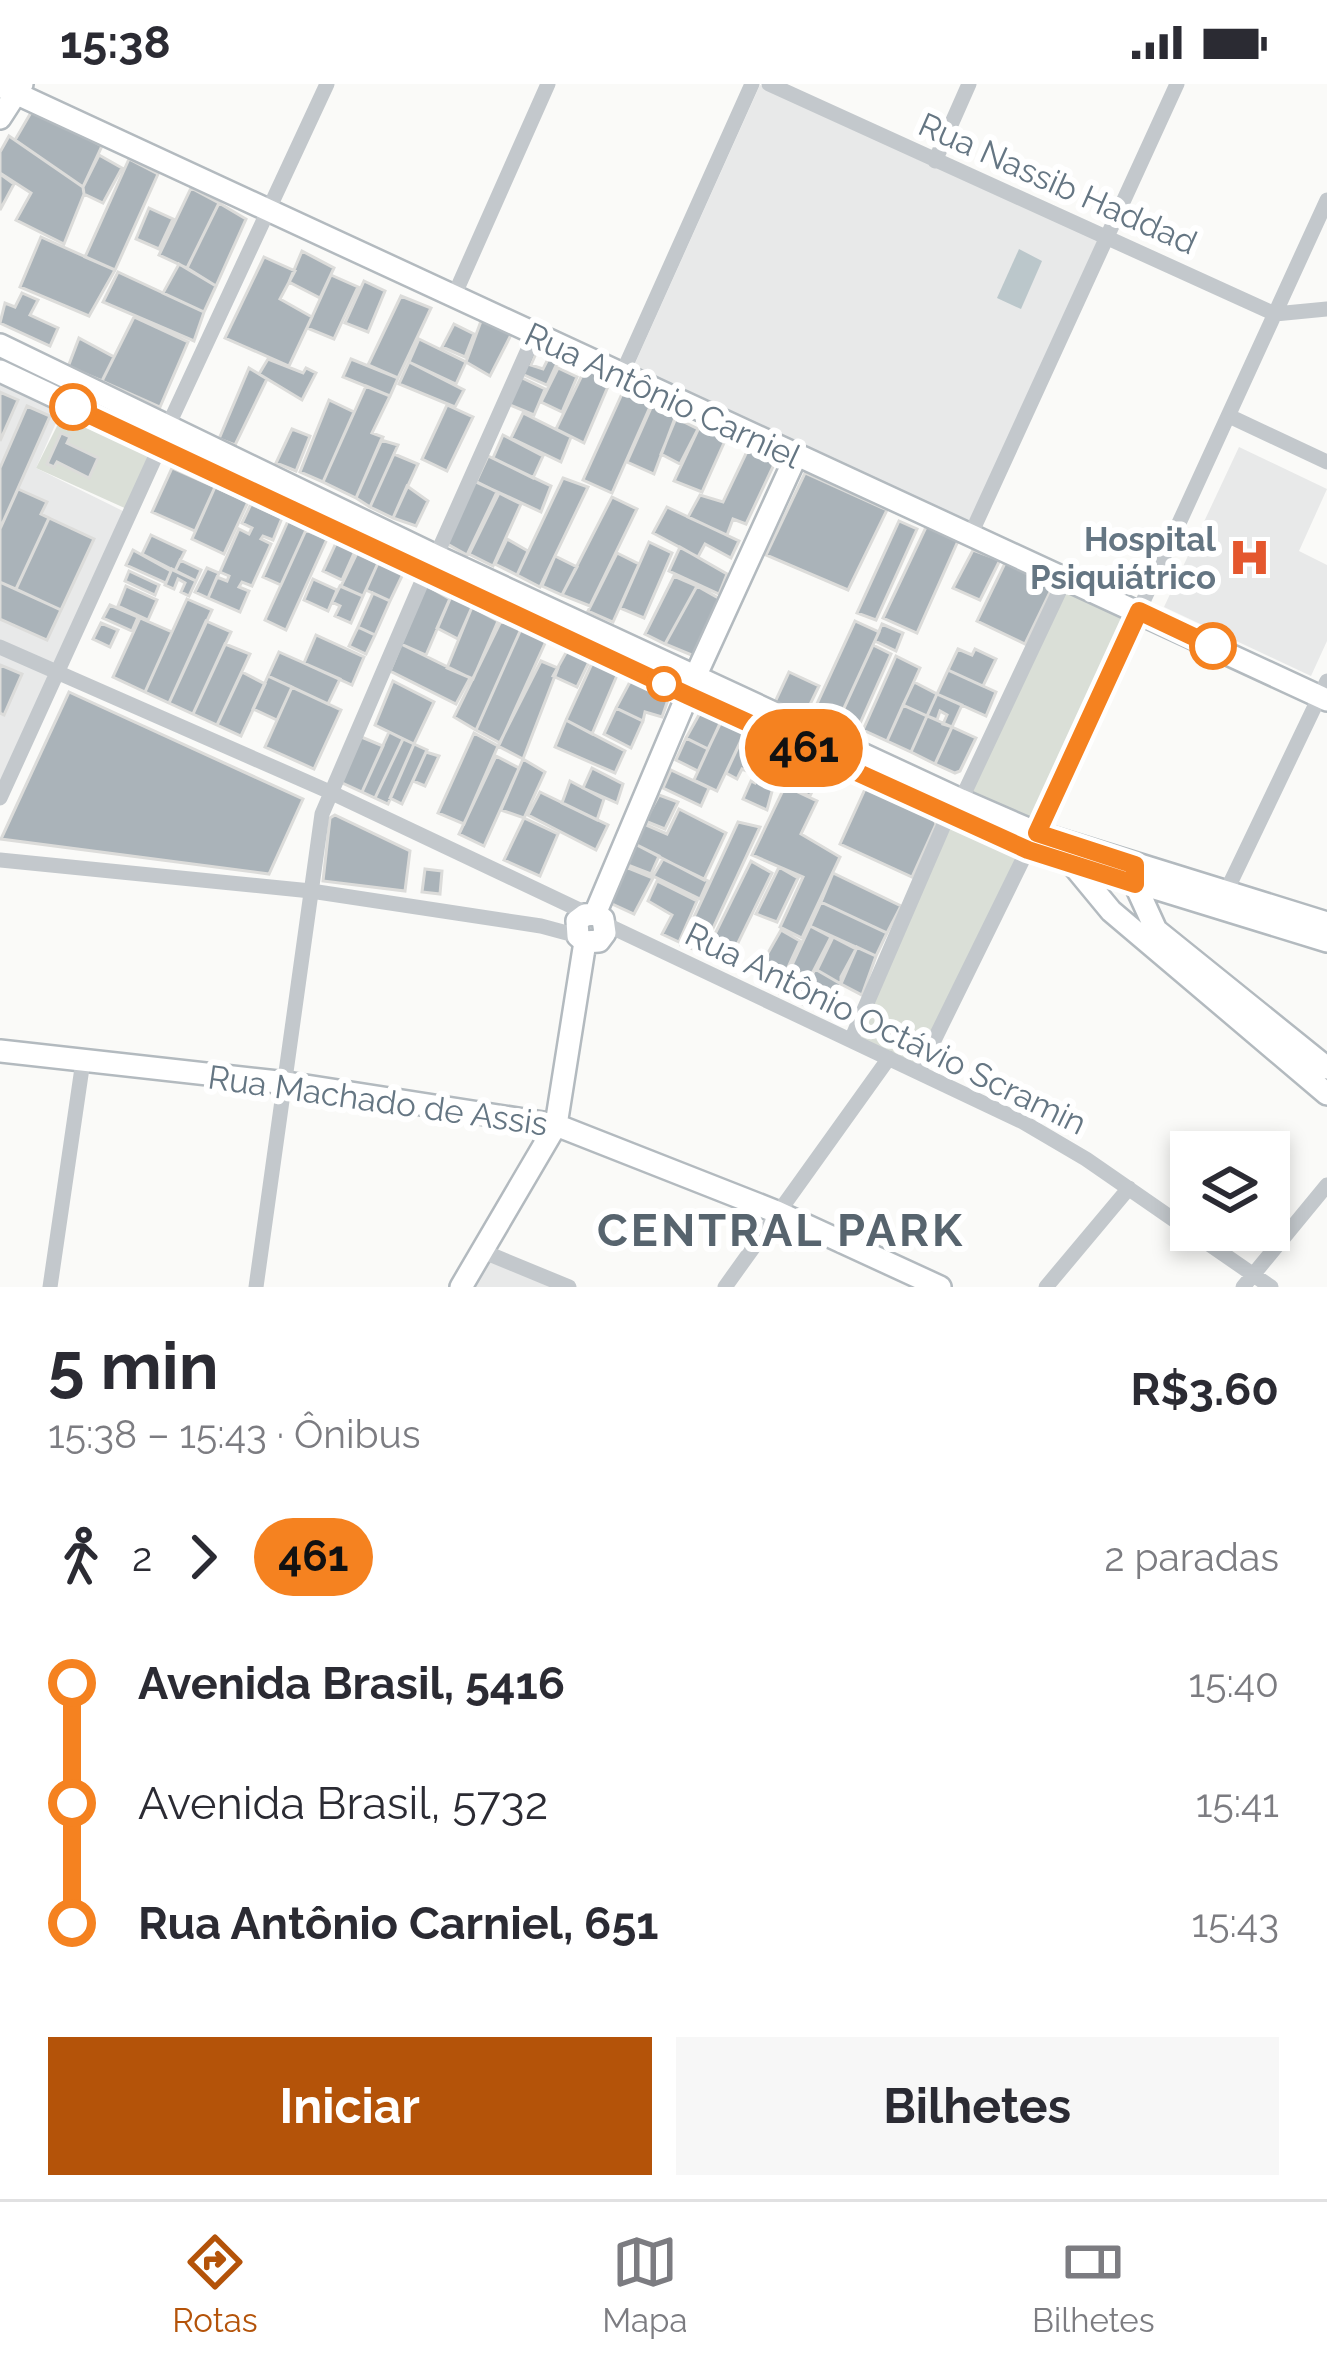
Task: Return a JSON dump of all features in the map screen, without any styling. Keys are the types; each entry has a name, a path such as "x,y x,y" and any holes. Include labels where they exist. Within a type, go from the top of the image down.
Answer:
{"street":[{"path":"168,426 327,84"},
{"path":"453,298 548,84"},
{"path":"621,376 752,84"},
{"name":"Rua Nassib Haddad","path":"769,84 1275,314"},
{"path":"935,161 969,84"},
{"path":"970,536 1177,84"},
{"path":"0,118 13,88"},
{"name":"Rua Antônio Carniel","path":"13,88 534,336 1324,692"},
{"path":"919,1072 1033,841 1327,200"},
{"path":"1275,314 1327,309"},
{"path":"256,1287 322,814 534,336"},
{"path":"0,345 168,426 431,564"},
{"path":"0,371 160,449 431,564 1033,841 1327,941"},
{"path":"1229,416 1327,462"},
{"path":"0,798 160,449"},
{"path":"461,1287 556,1125 592,928 691,686 796,456"},
{"path":"851,1040 955,807 1065,579"},
{"name":"Rua Antônio Octávio Scramin","path":"0,647 329,792 592,928 651,946 1023,1121 1129,1187 1271,1287"},
{"path":"1225,894 1324,692"},
{"path":"1033,841 1072,865 1111,911 1327,1094"},
{"path":"0,860 310,891 541,926 592,928"},
{"path":"1072,865 1225,894 1327,922"},
{"path":"1135,874 1156,930 1327,1068"},
{"name":"Rua Machado de Assis","path":"0,1051 287,1083 556,1125 777,1212 940,1287"},
{"path":"725,1287 889,1058"},
{"path":"50,1287 83,1061"},
{"path":"1243,1287 1327,1185"},
{"path":"1046,1287 1129,1187"},
{"path":"482,1251 568,1287"}],"shaded area":[{"path":"760,85 1105,236 970,536 628,379"},
{"path":"1019,249 1042,261 1021,309 997,298"},
{"path":"0,375 64,405 36,468 127,513 55,669 0,642"},
{"path":"66,408 155,452 129,510 36,468"},
{"name":"Hospital Psiquiátrico","path":"1239,447 1327,489 1299,551 1327,565 1327,641 1311,676 1164,607"},
{"path":"1065,579 1139,611 1037,833 961,800"},
{"path":"0,647 56,674 0,798"},
{"path":"949,813 1028,849 919,1071 851,1040"},
{"path":"482,1251 568,1287 461,1287"}],"building":[{"path":"33,109 102,146 83,187 15,140"},
{"path":"9,136 83,187 64,244 16,220 31,193 0,173 0,152"},
{"path":"99,155 122,168 103,203 84,194 83,187"},
{"path":"129,159 158,174 115,270 85,257"},
{"path":"0,174 14,184 0,210"},
{"path":"191,188 219,203 187,268 159,255"},
{"path":"219,203 246,219 216,286 187,268"},
{"path":"149,208 173,219 159,249 136,239"},
{"path":"41,237 115,270 89,316 20,287"},
{"path":"302,251 334,268 320,298 289,282"},
{"path":"264,257 295,271 280,299 312,317 289,366 225,338"},
{"path":"179,264 216,286 204,312 163,293"},
{"path":"118,272 204,312 194,341 103,302"},
{"path":"331,275 358,287 334,339 307,328"},
{"path":"364,281 385,291 368,332 345,323"},
{"path":"22,293 38,300 30,315 58,328 50,346 0,323 5,303 15,307"},
{"path":"401,296 431,308 398,378 368,365"},
{"path":"484,313 514,329 490,376 466,362"},
{"path":"134,317 188,342 160,407 102,381"},
{"path":"454,324 474,334 465,357 442,347"},
{"path":"79,338 114,357 102,381 68,367"},
{"path":"419,339 466,362 456,384 409,362"},
{"path":"532,350 537,351 531,365 543,369 549,357 558,361 547,385 522,374"},
{"path":"268,359 303,373 306,368 316,373 302,400 259,374"},
{"path":"351,359 398,378 390,396 343,377"},
{"path":"409,362 464,390 455,407 399,384"},
{"path":"586,367 612,377 584,443 556,429"},
{"path":"249,368 267,379 235,445 219,439"},
{"path":"558,368 577,377 562,412 541,402"},
{"path":"518,376 545,389 534,415 505,403"},
{"path":"626,385 653,400 612,493 583,480"},
{"path":"366,386 390,396 372,433 383,437 356,498 323,482"},
{"path":"0,392 18,400 0,441"},
{"path":"655,399 678,410 654,474 627,462"},
{"path":"329,400 354,412 323,482 300,472"},
{"path":"447,405 473,417 447,471 422,459"},
{"path":"27,406 50,416 0,529 0,468"},
{"path":"523,413 571,437 561,462 511,438"},
{"path":"676,418 698,429 680,464 661,454"},
{"path":"702,421 728,434 702,492 674,481"},
{"path":"292,429 310,436 296,471 276,463"},
{"path":"61,433 70,437 67,443 98,458 89,478 57,462 54,467 47,464"},
{"path":"503,435 543,456 533,478 493,458"},
{"path":"381,440 398,445 370,507 356,498"},
{"path":"751,443 778,456 746,524 733,519 727,535 688,517 700,495 723,502"},
{"path":"394,454 418,464 393,518 370,507"},
{"path":"488,456 551,486 541,512 476,482"},
{"path":"172,468 215,487 195,531 152,512"},
{"path":"805,473 887,510 848,590 766,555"},
{"path":"467,477 497,492 467,555 442,541"},
{"path":"563,478 588,487 540,587 517,575"},
{"path":"407,486 428,501 416,526 393,518"},
{"path":"215,487 248,502 224,554 192,539"},
{"path":"18,489 47,502 41,514 49,518 16,589 0,582 0,529"},
{"path":"499,493 521,504 493,566 469,554"},
{"path":"612,497 637,509 590,606 562,595"},
{"path":"251,504 282,518 273,540 261,539 271,544 252,586 242,582 239,587 249,591 240,612 208,598 217,577 227,581 229,576 220,572 239,529 249,534 252,528 242,523"},
{"path":"667,507 739,541 731,558 705,544 698,557 653,533"},
{"path":"49,518 94,539 61,610 16,589"},
{"path":"288,521 306,530 281,585 263,577"},
{"path":"899,521 917,529 876,620 857,613"},
{"path":"927,525 958,541 917,633 883,618"},
{"path":"306,530 327,539 286,630 265,620"},
{"path":"151,535 185,551 175,571 142,554"},
{"path":"507,539 528,551 517,575 495,564"},
{"path":"649,542 672,553 644,618 620,608"},
{"path":"336,543 355,551 342,580 323,571"},
{"path":"680,547 727,574 719,594 669,571"},
{"path":"133,550 171,571 166,583 126,565"},
{"path":"973,550 1000,560 980,600 953,588"},
{"path":"357,553 378,563 363,596 341,586"},
{"path":"617,553 639,564 613,622 588,611"},
{"path":"555,556 577,567 562,595 542,586"},
{"path":"180,560 201,570 196,581 175,571"},
{"path":"1006,561 1053,586 1025,644 977,621"},
{"path":"378,563 403,574 390,601 366,590"},
{"path":"207,568 219,573 208,598 195,592"},
{"path":"172,569 196,581 189,596 181,592 185,583 178,579 174,589 165,585"},
{"path":"129,571 159,585 155,595 125,581"},
{"path":"674,576 697,586 665,644 645,634"},
{"path":"313,579 337,590 328,611 304,600"},
{"path":"0,582 61,610 47,640 0,619"},
{"path":"426,585 450,599 426,655 401,644"},
{"path":"126,586 157,600 148,620 118,606"},
{"path":"340,586 363,596 351,623 335,616 340,606 332,602"},
{"path":"697,586 720,599 694,656 665,644"},
{"path":"373,593 390,601 375,635 358,627"},
{"path":"451,596 472,607 458,639 437,628"},
{"path":"187,599 212,610 169,703 145,692"},
{"path":"110,605 138,617 132,631 103,618"},
{"path":"472,607 498,621 473,679 447,668"},
{"path":"140,618 172,632 145,692 113,677"},
{"path":"206,621 231,632 193,714 169,703"},
{"path":"501,621 521,629 476,730 454,717"},
{"path":"855,621 879,632 839,719 815,708"},
{"path":"101,623 118,630 110,647 93,639"},
{"path":"882,624 903,633 896,651 875,641"},
{"path":"358,627 375,635 366,654 349,646"},
{"path":"521,629 546,641 500,743 476,730"},
{"path":"316,635 364,657 352,685 304,663"},
{"path":"225,644 250,654 217,725 193,714"},
{"path":"401,644 470,678 456,704 390,671"},
{"path":"873,645 891,654 858,728 839,719"},
{"path":"568,649 589,662 577,687 553,676"},
{"path":"958,649 972,655 975,649 996,659 983,686 948,670"},
{"path":"279,652 340,679 328,704 268,676"},
{"path":"896,656 920,668 887,741 863,730"},
{"path":"594,659 618,673 592,734 566,720"},
{"path":"541,661 558,668 523,759 498,746"},
{"path":"0,665 22,674 4,715 0,713"},
{"path":"948,670 996,692 986,716 937,694"},
{"path":"242,672 265,684 241,736 217,725"},
{"path":"789,672 819,686 805,715 775,702"},
{"path":"268,676 292,687 277,720 253,709"},
{"path":"632,678 669,697 662,717 645,712 643,721 616,708"},
{"path":"393,681 434,702 414,744 375,725"},
{"path":"914,682 937,694 927,716 903,705"},
{"path":"292,687 341,710 314,769 265,747"},
{"path":"69,692 303,799 269,874 1,839"},
{"path":"937,694 962,705 952,727 943,724 947,715 940,711 937,720 927,716"},
{"path":"903,705 927,716 911,752 887,741"},
{"path":"616,708 643,721 631,748 604,734"},
{"path":"700,713 721,722 708,749 686,738"},
{"path":"927,716 952,727 935,764 911,752"},
{"path":"566,720 625,751 615,773 555,747"},
{"path":"721,721 745,732 717,791 694,780"},
{"path":"952,727 976,738 955,773 935,764"},
{"path":"389,732 403,739 375,798 362,792"},
{"path":"745,732 769,743 754,774 742,769 737,779 726,773"},
{"path":"474,733 498,746 464,824 438,813"},
{"path":"359,736 383,746 362,792 338,781"},
{"path":"686,738 708,749 698,771 676,760"},
{"path":"403,739 414,744 388,804 375,798"},
{"path":"769,743 793,754 778,786 774,784 767,810 743,799 751,781 755,783 759,774 755,772 765,761 761,759"},
{"path":"414,744 427,750 402,804 390,798"},
{"path":"426,752 439,756 425,786 413,781"},
{"path":"793,754 823,768 810,796 780,782"},
{"path":"496,756 519,768 484,846 459,834"},
{"path":"523,759 545,772 524,818 501,810"},
{"path":"592,768 623,784 617,803 583,788"},
{"path":"671,770 709,788 701,806 663,788"},
{"path":"570,781 604,799 597,820 562,803"},
{"path":"785,786 817,801 801,834 840,857 802,938 780,927 803,877 752,855"},
{"path":"866,787 934,819 936,824 912,877 840,844"},
{"path":"540,792 608,825 596,850 528,815"},
{"path":"659,795 678,802 665,829 645,821"},
{"path":"679,809 726,833 704,880 633,843 644,824 667,834"},
{"path":"335,815 410,851 405,891 323,881 330,818"},
{"path":"524,818 558,834 540,876 504,860"},
{"path":"738,822 760,827 702,952 681,945"},
{"path":"633,843 659,856 651,874 625,864"},
{"path":"663,859 708,881 700,899 653,876"},
{"path":"751,861 772,873 736,947 714,936"},
{"path":"626,867 653,878 634,914 608,902"},
{"path":"779,867 798,878 777,922 756,914"},
{"path":"425,869 442,871 440,894 422,892"},
{"path":"833,873 901,906 887,933 821,902"},
{"path":"657,881 697,901 679,942 662,934 672,915 648,901"},
{"path":"821,902 887,933 876,956 810,926"},
{"path":"810,926 831,937 798,1001 779,993"},
{"path":"781,930 800,941 784,976 760,967"},
{"path":"833,937 856,949 841,984 817,970"},
{"path":"857,947 876,956 862,995 841,984"},
{"path":"815,969 841,984 826,1013 799,1003"}],"bus line":[{"name":"461","path":"73,407 1028,850 1135,884 1135,865 1037,833 1139,611 1213,646"}],"place":[{"name":"Hospital Psiquiátrico","path":"1250,558"}],"district":[{"name":"CENTRAL PARK","path":"781,1230"}]}
